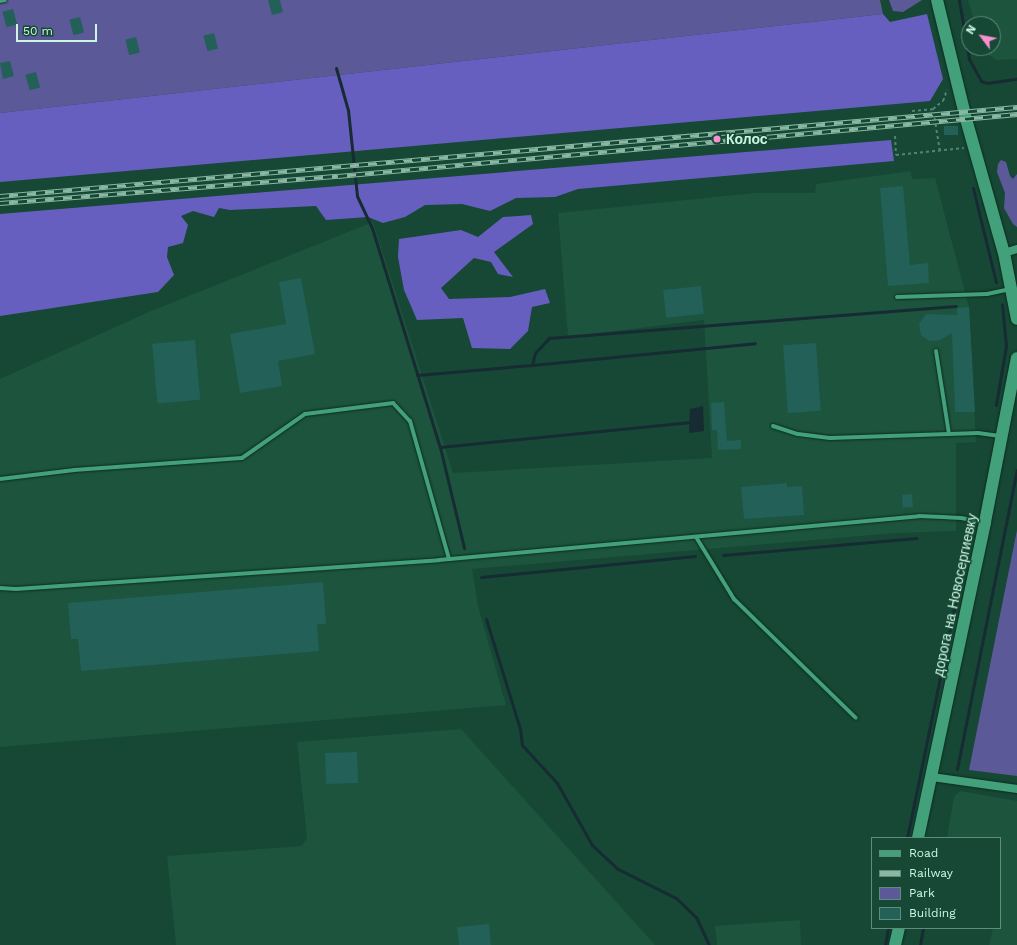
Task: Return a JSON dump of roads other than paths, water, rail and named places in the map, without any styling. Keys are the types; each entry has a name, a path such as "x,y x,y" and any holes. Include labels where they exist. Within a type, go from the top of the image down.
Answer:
{"street":[{"path":"938,0 974,146 1004,253 1017,319"},
{"path":"1004,253 1017,249"},
{"name":"дорога на Новосергиевку","path":"918,837 985,522 1017,358"},
{"path":"932,777 1017,789"},
{"path":"895,945 899,929"}],"lane":[{"path":"0,1 5,0"},
{"path":"897,297 987,294 1011,289"},
{"path":"936,351 949,434"},
{"path":"0,479 74,470 242,458 305,414 393,403 410,421 449,559"},
{"path":"773,426 798,434 830,438 978,433 1002,436"},
{"path":"0,588 24,589 449,559 919,516 961,518 985,522"},
{"path":"696,536 734,599 856,718"}],"water":[{"path":"703,406 704,431 689,433 690,409"}],"waterway":[{"path":"959,0 969,59 981,81 987,83 1017,79"},
{"path":"336,68 348,110 357,196 372,228 440,447 464,548"},
{"path":"973,188 996,282"},
{"path":"996,405 1006,346 1002,304"},
{"path":"417,375 532,365 535,353 549,338 956,306"},
{"path":"532,365 755,343"},
{"path":"440,447 689,422"},
{"path":"957,769 1017,470"},
{"path":"723,555 916,538"},
{"path":"481,577 695,556"},
{"path":"907,837 962,569"},
{"path":"486,619 520,729 522,745 557,783 592,845 618,869 676,898 696,917 709,945"},
{"path":"885,945 888,929"},
{"path":"920,945 923,929"}],"railway":[{"path":"0,196 1017,107"},
{"path":"0,203 338,176 1017,114"}],"place":[{"name":"Колос","path":"717,139"}]}
